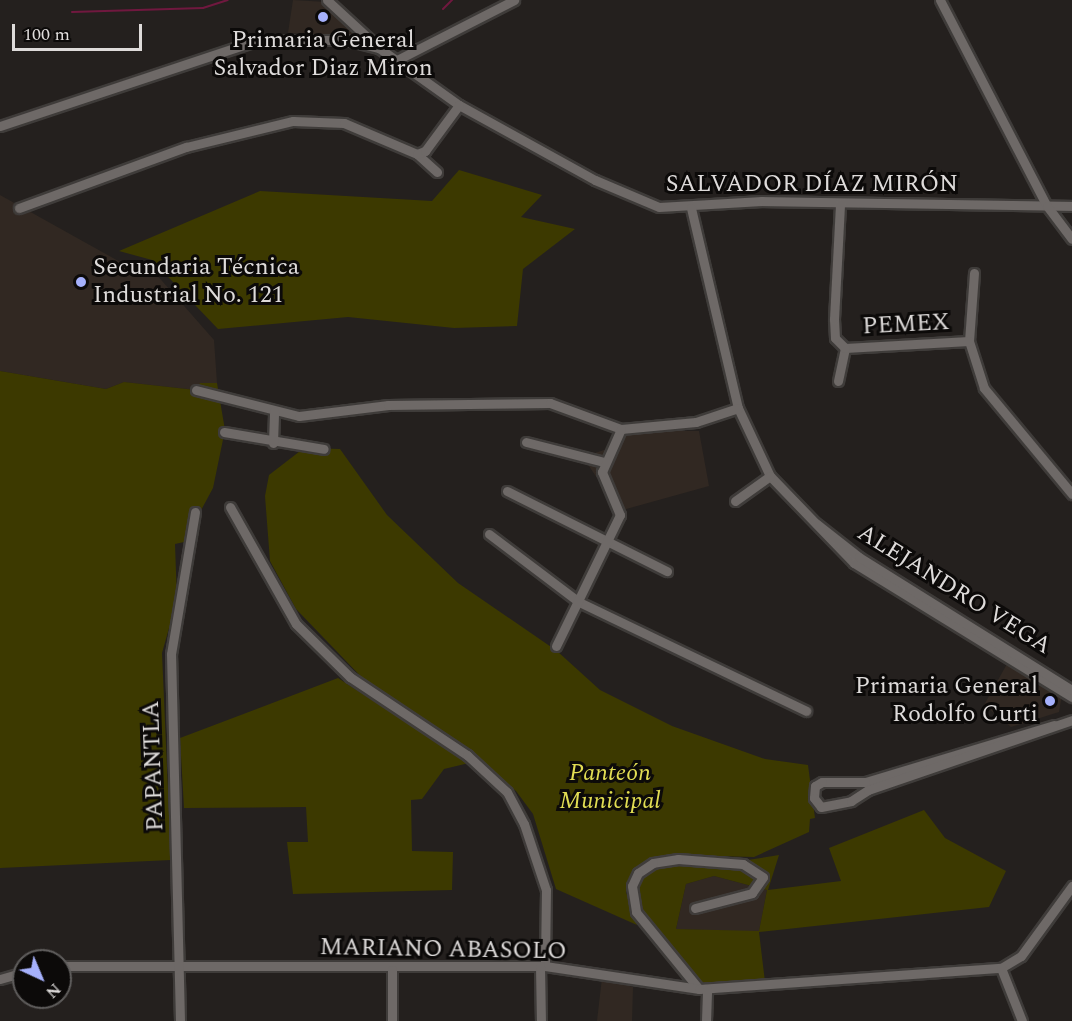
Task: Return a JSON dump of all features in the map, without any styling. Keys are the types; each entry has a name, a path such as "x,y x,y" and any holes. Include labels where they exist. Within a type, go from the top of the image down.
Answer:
{"street":[{"name":"SALVADOR DÍAZ MIRÓN","path":"327,0 395,61 459,105 596,180 659,207 691,208 754,201 1072,206"},
{"path":"395,61 514,0"},
{"path":"940,0 1047,206 1072,239"},
{"path":"0,126 258,40 346,40 379,48"},
{"path":"417,154 425,152 459,105"},
{"path":"19,208 186,147 293,121 344,123 417,154 437,172"},
{"path":"838,381 845,348 835,338 834,319 840,203"},
{"name":"ALEJANDRO VEGA","path":"691,208 738,408 770,476 814,522 857,560 1072,690"},
{"path":"974,273 969,341 984,388 1072,494"},
{"name":"PEMEX","path":"845,348 969,341"},
{"path":"196,390 274,411 315,417 388,405 550,403 621,429 658,429 738,408"},
{"path":"273,443 274,411"},
{"path":"556,646 611,542 621,509 602,472 603,462 621,429"},
{"path":"224,432 273,443 324,449"},
{"path":"526,442 603,462"},
{"path":"735,501 770,476"},
{"path":"507,491 667,571"},
{"path":"230,507 296,624 320,649 369,691 467,755 507,792 525,824 546,890 541,1021"},
{"name":"PAPANTLA","path":"180,1021 176,964 171,654 195,512"},
{"path":"489,534 579,602 806,711"},
{"name":"ALEJANDRO VEGA","path":"987,639 1072,697"},
{"path":"867,786 822,782 815,786 814,798 821,807 831,807 867,786 1072,720"},
{"path":"695,908 752,892 763,877 743,864 678,859 652,863 639,873 632,886 636,912 703,989 706,1021"},
{"path":"1022,1021 1001,968 1021,956 1072,886"},
{"name":"MARIANO ABASOLO","path":"72,966 176,964 392,970 542,966 703,989 1001,968"},
{"path":"392,970 392,1021"}],"shaded area":[{"path":"293,0 326,2 360,29 358,36 288,33"},
{"name":"Secundaria Técnica Industrial No. 121","path":"0,195 122,263 148,265 214,340 217,383 200,384 196,390 124,382 106,389 0,371"},
{"path":"619,431 699,431 709,486 619,511 583,457 610,448"},
{"path":"1007,664 1062,694 1059,712 1011,727 984,705"},
{"path":"714,876 767,890 759,932 676,929 686,884"},
{"path":"602,978 633,987 632,1021 597,1021"}],"green space":[{"path":"459,170 542,195 521,217 575,229 523,269 517,326 454,328 348,317 218,329 152,260 119,251 260,191 432,201"},
{"path":"0,371 106,389 124,382 196,390 200,383 217,383 225,430 213,488 184,542 175,544 177,600 162,653 171,860 0,868"},
{"name":"Panteón Municipal","path":"304,448 340,449 387,515 458,583 557,651 600,690 672,726 765,759 808,765 815,818 810,819 809,832 754,857 676,855 647,860 626,892 637,925 556,889 533,814 516,791 443,732 370,686 296,609 270,561 265,496 269,475"},
{"path":"338,678 469,763 444,769 422,799 411,800 412,851 453,852 452,890 293,894 287,842 308,842 306,807 184,808 180,738"},
{"path":"924,810 945,838 1006,871 989,907 759,932 765,982 711,986 700,981 643,916 637,898 641,874 667,861 735,862 779,855 768,890 841,881 829,848","holes":["714,876 767,890 759,931 676,929 686,884"]}],"waterway":[{"path":"72,12 203,8 228,0"},
{"path":"443,9 452,0"}],"place":[{"name":"Primaria General Salvador Diaz Miron","path":"323,17"},
{"name":"Secundaria Técnica Industrial No. 121","path":"81,282"},
{"name":"Primaria General Rodolfo Curti","path":"1050,701"}]}
